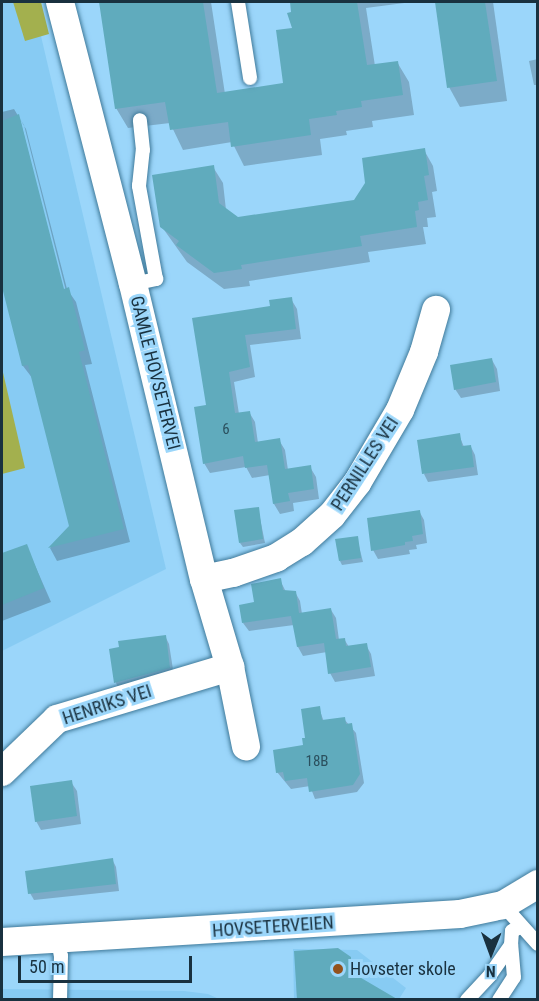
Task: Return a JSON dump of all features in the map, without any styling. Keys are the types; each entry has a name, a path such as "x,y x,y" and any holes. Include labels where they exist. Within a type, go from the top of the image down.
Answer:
{"street":[{"name":"GAMLE HOVSETERVEI","path":"60,2 133,284 204,579 230,667 246,746"},
{"name":"PERNILLES VEI","path":"204,579 232,573 276,558 302,542 332,515 357,483 400,410 424,352 436,310"},
{"name":"HENRIKS VEI","path":"2,772 57,719 230,667"},
{"name":"HOVSETERVEIEN","path":"2,942 58,941 460,914 503,904 537,884"}],"lane":[{"path":"238,2 250,78"},
{"path":"133,284 156,279 139,186 143,150 140,120"},
{"path":"503,904 520,927 537,944"},
{"path":"499,999 514,976 512,931 520,927"},
{"path":"58,941 61,956 60,999"},
{"path":"467,999 490,975 511,945"}],"shaded area":[{"path":"2,2 33,2 166,569 2,651"},
{"name":"Hovseter skole","path":"293,949 357,950 406,988 399,999 294,999"},
{"path":"2,989 184,991 208,994 219,999 2,1000"}],"green space":[{"path":"13,2 41,2 49,34 25,41"},
{"path":"2,368 25,468 2,474"}],"building":[{"path":"99,2 203,2 217,93 283,83 276,30 292,28 287,13 291,12 290,2 357,2 367,65 398,61 403,95 361,101 362,107 336,111 337,115 309,119 311,135 231,147 228,122 170,130 165,102 115,109"},
{"path":"435,2 485,2 497,81 447,88"},
{"path":"19,114 64,289 69,287 85,350 79,352 124,529 48,548 69,526 28,365 22,366 2,287 2,121"},
{"path":"425,148 429,175 424,176 428,200 418,202 419,210 415,211 417,227 360,236 362,246 241,265 242,269 214,273 176,245 179,241 160,227 152,175 214,165 219,203 238,217 354,200 365,183 362,158"},
{"path":"292,297 296,329 245,335 250,367 229,372 235,413 250,411 255,442 280,438 285,469 311,465 314,489 288,493 290,501 273,504 267,465 245,468 243,456 203,464 194,407 206,405 192,318 270,306 269,300"},
{"path":"492,358 496,382 454,390 450,365"},
{"path":"460,433 462,446 471,445 474,467 422,474 417,440"},
{"path":"259,507 263,539 239,543 234,510"},
{"path":"420,510 423,534 412,536 413,541 405,542 405,545 371,551 367,518"},
{"path":"358,536 361,558 339,561 335,539"},
{"path":"27,544 44,588 2,605 2,553"},
{"path":"281,578 283,590 296,591 299,613 331,608 336,639 345,638 346,646 367,643 371,667 328,674 324,643 297,647 291,616 242,623 239,605 254,602 251,584"},
{"path":"166,635 170,668 114,683 109,649 119,647 118,641"},
{"path":"320,706 322,720 345,717 346,724 352,723 360,774 353,785 309,792 307,778 285,781 283,772 276,773 273,750 303,745 302,738 305,738 301,709"},
{"path":"72,780 77,816 35,822 30,786"},
{"path":"113,858 116,884 28,894 25,871"},
{"name":"Hovseter skole","path":"338,948 351,957 351,972 397,999 297,999 294,951"}],"place":[{"name":"Hovseter skole","path":"338,969"}]}
